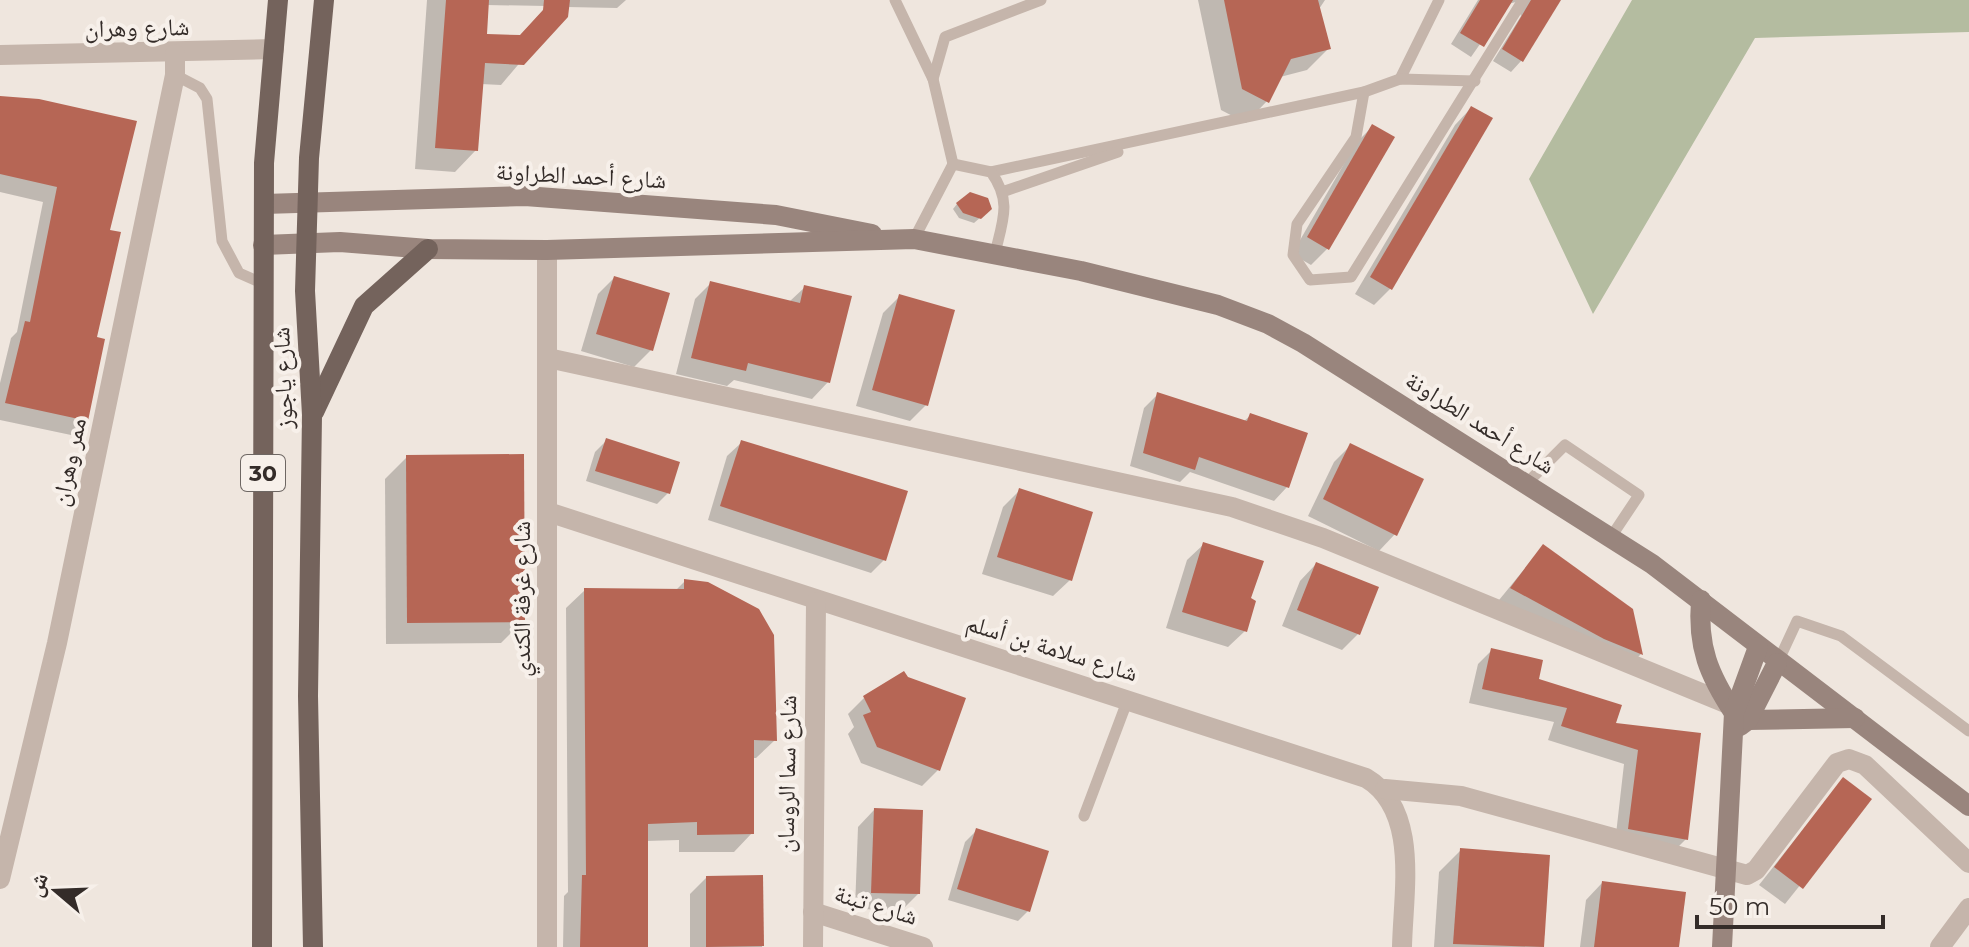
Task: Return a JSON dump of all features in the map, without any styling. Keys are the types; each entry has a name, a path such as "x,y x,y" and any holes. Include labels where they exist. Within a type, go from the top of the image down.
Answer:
{"main road":[{"name":"شارع ياجوز","path":"262,947 264,163 278,0"},
{"name":"شارع ياجوز","path":"313,947 308,696 312,415 305,291 307,203 324,0"},
{"path":"312,415 364,306 428,249"}],"street":[{"name":"شارع وهران","path":"0,55 175,54 274,49"},
{"name":"ممر وهران","path":"0,879 2,857 52,669 175,75 175,54"},
{"name":"شارع أحمد الطراونة","path":"264,204 525,196 776,215 891,239"},
{"name":"شارع أحمد الطراونة","path":"263,245 307,246 340,242 428,249 547,250 914,239 995,253 1205,301 1268,324 1611,537 1701,600 1777,663 1964,800"},
{"name":"شارع غرفة الكندي","path":"547,250 547,947"},
{"path":"548,358 1247,512 1323,538 1736,717 1855,718"},
{"name":"شارع سلامة بن أسلم","path":"548,512 816,602 1350,772 1385,789"},
{"path":"1701,600 1701,647 1714,682 1736,717"},
{"name":"شارع سما الروسان","path":"813,947 816,602"},
{"path":"1725,946 1725,871 1736,717 1758,647"},
{"path":"1736,717 1777,663"},
{"path":"1402,947 1402,830 1385,789 1461,796 1725,871 1753,873 1837,763 1849,759 1865,765 1969,863"},
{"path":"1940,947 1969,908"},
{"name":"شارع تبنة","path":"813,912 923,947"}],"lane":[{"path":"895,0 933,79 953,164 914,239"},
{"path":"933,79 945,37 1041,0"},
{"path":"1400,79 1439,0"},
{"path":"1364,92 1356,137 1297,224 1293,255 1310,280 1351,277 1523,0"},
{"path":"175,75 200,88 207,99 222,241 239,273 262,283"},
{"path":"953,164 991,172 1364,92 1400,79 1475,81"},
{"path":"1005,191 1164,136"},
{"path":"991,172 1005,191 1003,220 995,253"},
{"path":"1527,483 1565,445 1639,495 1611,537"},
{"path":"1777,663 1797,621 1841,636 1969,731"},
{"path":"1084,816 1128,699"}],"green space":[{"path":"1632,0 1969,0 1969,32 1755,38 1593,314 1529,179"}],"building":[{"path":"446,0 489,0 487,34 520,35 543,10 544,0 570,0 568,17 524,65 485,63 478,151 435,148"},
{"path":"1224,0 1318,0 1331,49 1291,59 1269,103 1242,89"},
{"path":"1480,0 1513,0 1484,47 1460,33"},
{"path":"1531,0 1561,0 1523,62 1502,49"},
{"path":"0,96 39,99 137,121 110,230 121,232 97,337 105,339 88,421 5,403 25,321 30,322 57,187 0,174"},
{"path":"1471,106 1493,118 1392,290 1370,277"},
{"path":"1372,124 1395,137 1329,250 1307,237"},
{"path":"970,192 988,198 992,209 981,219 963,213 956,203"},
{"path":"614,276 670,293 653,351 596,334"},
{"path":"710,281 800,303 804,285 852,296 830,383 748,363 746,371 691,358"},
{"path":"899,294 955,310 928,406 872,390"},
{"path":"1157,392 1247,421 1250,413 1308,433 1289,488 1199,457 1195,470 1143,453"},
{"path":"606,438 680,462 670,494 595,471"},
{"path":"741,440 908,491 886,561 720,506"},
{"path":"1350,443 1424,479 1397,536 1323,499"},
{"path":"524,454 525,622 407,623 406,455"},
{"path":"1019,488 1093,512 1072,581 997,557"},
{"path":"1203,542 1264,561 1251,598 1256,601 1247,632 1182,612"},
{"path":"1543,544 1633,609 1643,655 1604,639 1510,588"},
{"path":"1316,562 1379,587 1360,635 1297,610"},
{"path":"684,579 708,582 759,609 774,635 777,741 754,740 754,834 697,835 697,822 648,824 648,947 580,947 582,875 586,875 584,588 684,589"},
{"path":"1491,648 1543,660 1539,679 1622,705 1616,723 1701,733 1688,840 1628,829 1638,750 1561,726 1567,708 1482,689"},
{"path":"904,671 908,677 966,698 940,771 877,747 863,715 871,712 863,696"},
{"path":"1843,777 1872,799 1803,889 1774,867"},
{"path":"874,808 923,810 920,894 871,893"},
{"path":"976,828 1049,851 1030,912 957,889"},
{"path":"1460,848 1550,855 1544,947 1453,944"},
{"path":"763,875 764,946 706,947 706,876"},
{"path":"1602,881 1686,892 1679,947 1594,947"}]}
